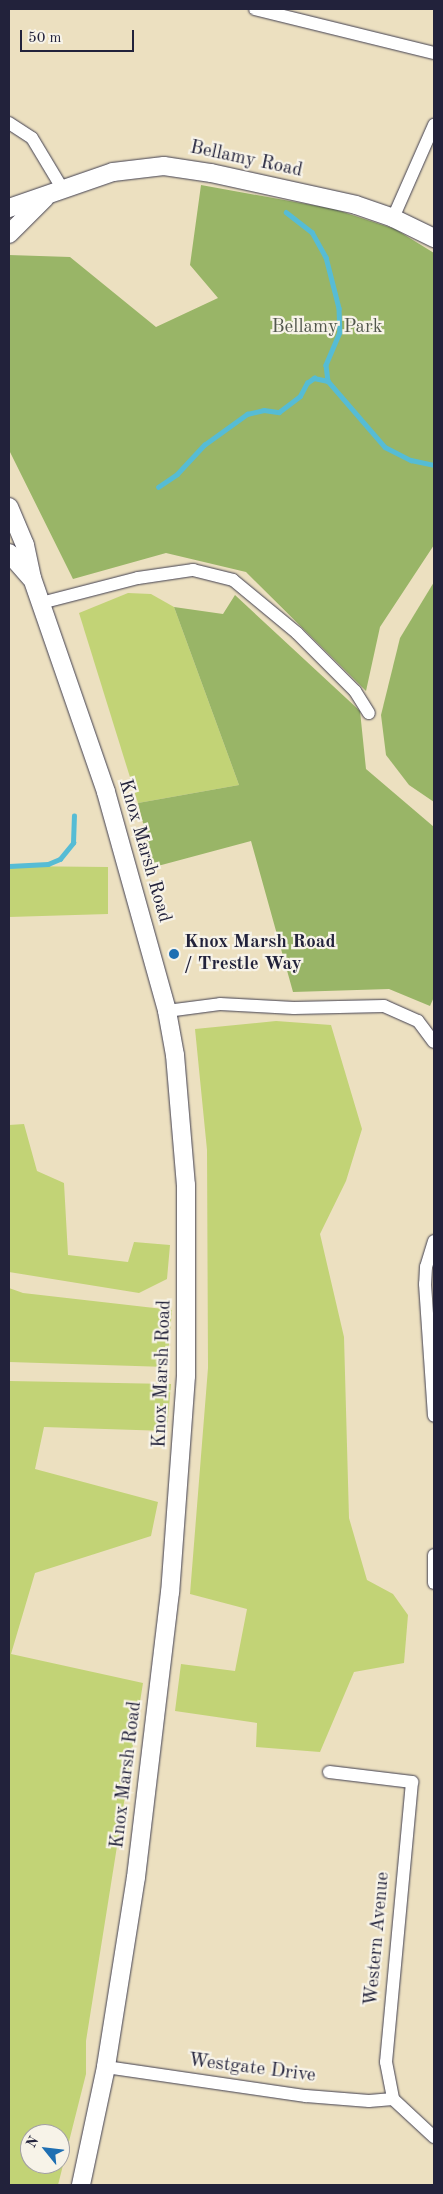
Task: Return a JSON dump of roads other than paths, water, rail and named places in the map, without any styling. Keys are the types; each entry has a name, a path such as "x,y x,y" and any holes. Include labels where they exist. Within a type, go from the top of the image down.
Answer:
{"main road":[{"name":"Bellamy Road","path":"9,234 46,198 62,188 113,172 164,166 185,168 356,206 392,218 434,238"},
{"name":"Bellamy Road","path":"9,208 46,198"},
{"name":"Knox Marsh Road","path":"9,507 25,546 32,578 106,792 167,1011 175,1056 186,1185 186,1376 171,1582 154,1744 106,2067 81,2185"},
{"name":"Knox Marsh Road","path":"9,553 32,578"}],"street":[{"path":"255,9 434,53"},
{"path":"9,123 32,138 62,188"},
{"path":"392,218 434,125"},
{"path":"41,603 138,578 193,570 233,580 297,633 356,691 369,713"},
{"path":"167,1011 220,1004 294,1008 384,1006 418,1021 434,1042"},
{"path":"434,1241 426,1266 425,1284 434,1416"},
{"path":"433,1582 434,1555"},
{"name":"Western Avenue","path":"329,1772 412,1782 386,2062 393,2099"},
{"name":"Westgate Drive","path":"106,2067 306,2096 368,2101 393,2099"},
{"path":"393,2099 434,2137"}],"waterway":[{"path":"286,212 312,232 326,257 339,308 340,332 326,365 328,381 385,447 411,460 434,465"},
{"path":"158,487 177,474 204,445 247,414 264,410 279,412 300,396 307,383 314,378 328,381"},
{"path":"9,866 48,864 60,859 73,843 74,816"}],"place":[{"name":"Knox Marsh Road / Trestle Way","path":"174,954"}],"park label":[{"name":"Bellamy Park","path":"327,328"}]}
